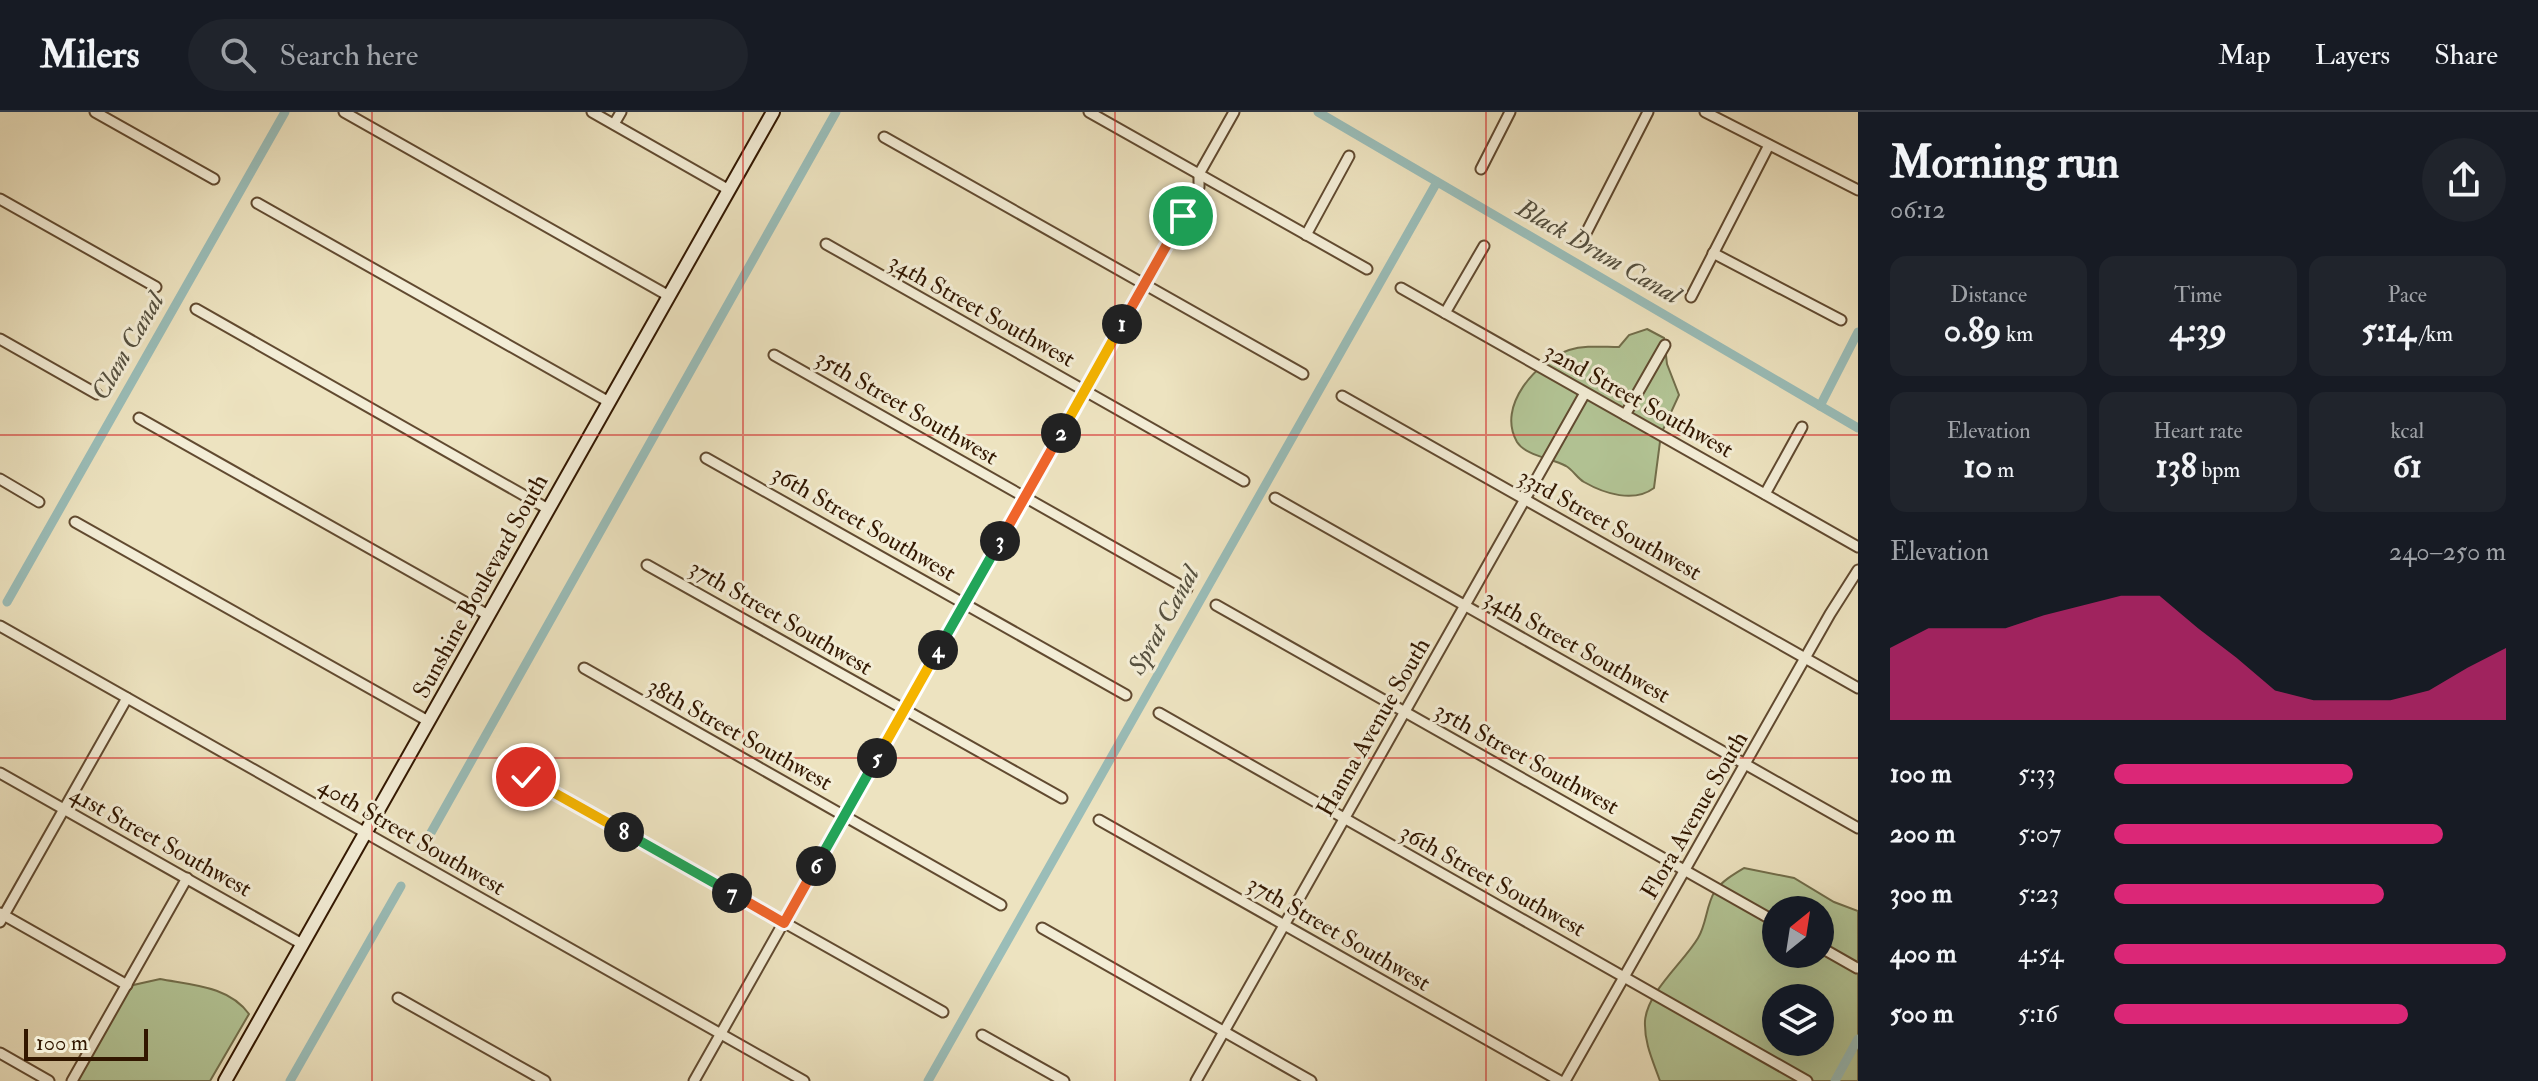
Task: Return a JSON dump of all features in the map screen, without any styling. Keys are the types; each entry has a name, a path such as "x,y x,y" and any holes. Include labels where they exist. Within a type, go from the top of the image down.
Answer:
{"street":[{"path":"95,112 214,179"},
{"path":"344,112 669,296"},
{"path":"592,112 729,190"},
{"path":"614,124 621,112"},
{"name":"Sunshine Boulevard South","path":"225,1081 773,112"},
{"path":"694,1081 1145,284 1199,187 1199,174 1234,112"},
{"path":"1481,169 1510,112"},
{"path":"1584,237 1648,112"},
{"path":"1705,112 1858,190"},
{"path":"1091,113 1367,269"},
{"path":"884,137 1303,374"},
{"path":"1691,297 1769,145"},
{"path":"1306,235 1349,156"},
{"path":"0,199 156,287"},
{"path":"257,203 609,402"},
{"name":"34th Street Southwest","path":"826,244 1244,481"},
{"path":"1445,313 1484,246"},
{"path":"1713,253 1841,320"},
{"name":"32nd Street Southwest","path":"1401,288 1858,547"},
{"path":"196,309 548,509"},
{"path":"0,339 97,394"},
{"path":"1625,415 1665,345"},
{"name":"35th Street Southwest","path":"774,355 1187,589"},
{"name":"Hanna Avenue South","path":"1196,1081 1585,393"},
{"name":"33rd Street Southwest","path":"1342,396 1858,688"},
{"path":"139,418 488,615"},
{"path":"1765,494 1802,427"},
{"name":"36th Street Southwest","path":"706,458 1126,695"},
{"path":"0,479 39,502"},
{"name":"34th Street Southwest","path":"1275,498 1858,828"},
{"path":"75,522 428,721"},
{"name":"37th Street Southwest","path":"647,565 1062,798"},
{"name":"Flora Avenue South","path":"1563,1081 1858,570"},
{"name":"35th Street Southwest","path":"1216,605 1762,914"},
{"name":"40th Street Southwest","path":"0,626 804,1081"},
{"name":"38th Street Southwest","path":"584,668 1001,905"},
{"path":"127,698 1,917 127,985"},
{"name":"36th Street Southwest","path":"1159,713 1807,1081"},
{"name":"41st Street Southwest","path":"0,773 302,944"},
{"path":"526,777 943,1012"},
{"name":"37th Street Southwest","path":"1099,820 1563,1081"},
{"path":"72,1081 187,878"},
{"path":"1042,928 1311,1081"},
{"path":"1834,955 1857,968"},
{"path":"398,998 545,1081"},
{"path":"982,1035 1064,1081"},
{"path":"0,1053 49,1081"}],"green space":[{"path":"1647,329 1664,338 1667,364 1679,395 1661,434 1654,488 1638,495 1610,493 1584,482 1566,466 1521,447 1512,428 1512,414 1516,400 1533,374 1569,350 1619,347 1629,335"},
{"path":"1744,868 1794,878 1824,896 1762,896 1762,968 1834,968 1834,902 1858,911 1858,1081 1660,1081 1646,1037 1647,1010 1659,988 1698,938 1715,891"},
{"path":"160,979 220,992 249,1014 210,1081 77,1081 129,986"}],"waterway":[{"name":"Clam Canal","path":"7,602 285,112"},
{"path":"428,838 836,112"},
{"name":"Black Drum Canal","path":"1318,112 1858,428"},
{"name":"Sprat Canal","path":"928,1081 1437,182"},
{"path":"1820,406 1858,332"},
{"path":"290,1081 401,886"},
{"path":"1835,1081 1858,1039"}],"route":[{"path":"526,777 784,923 1183,216"}]}
